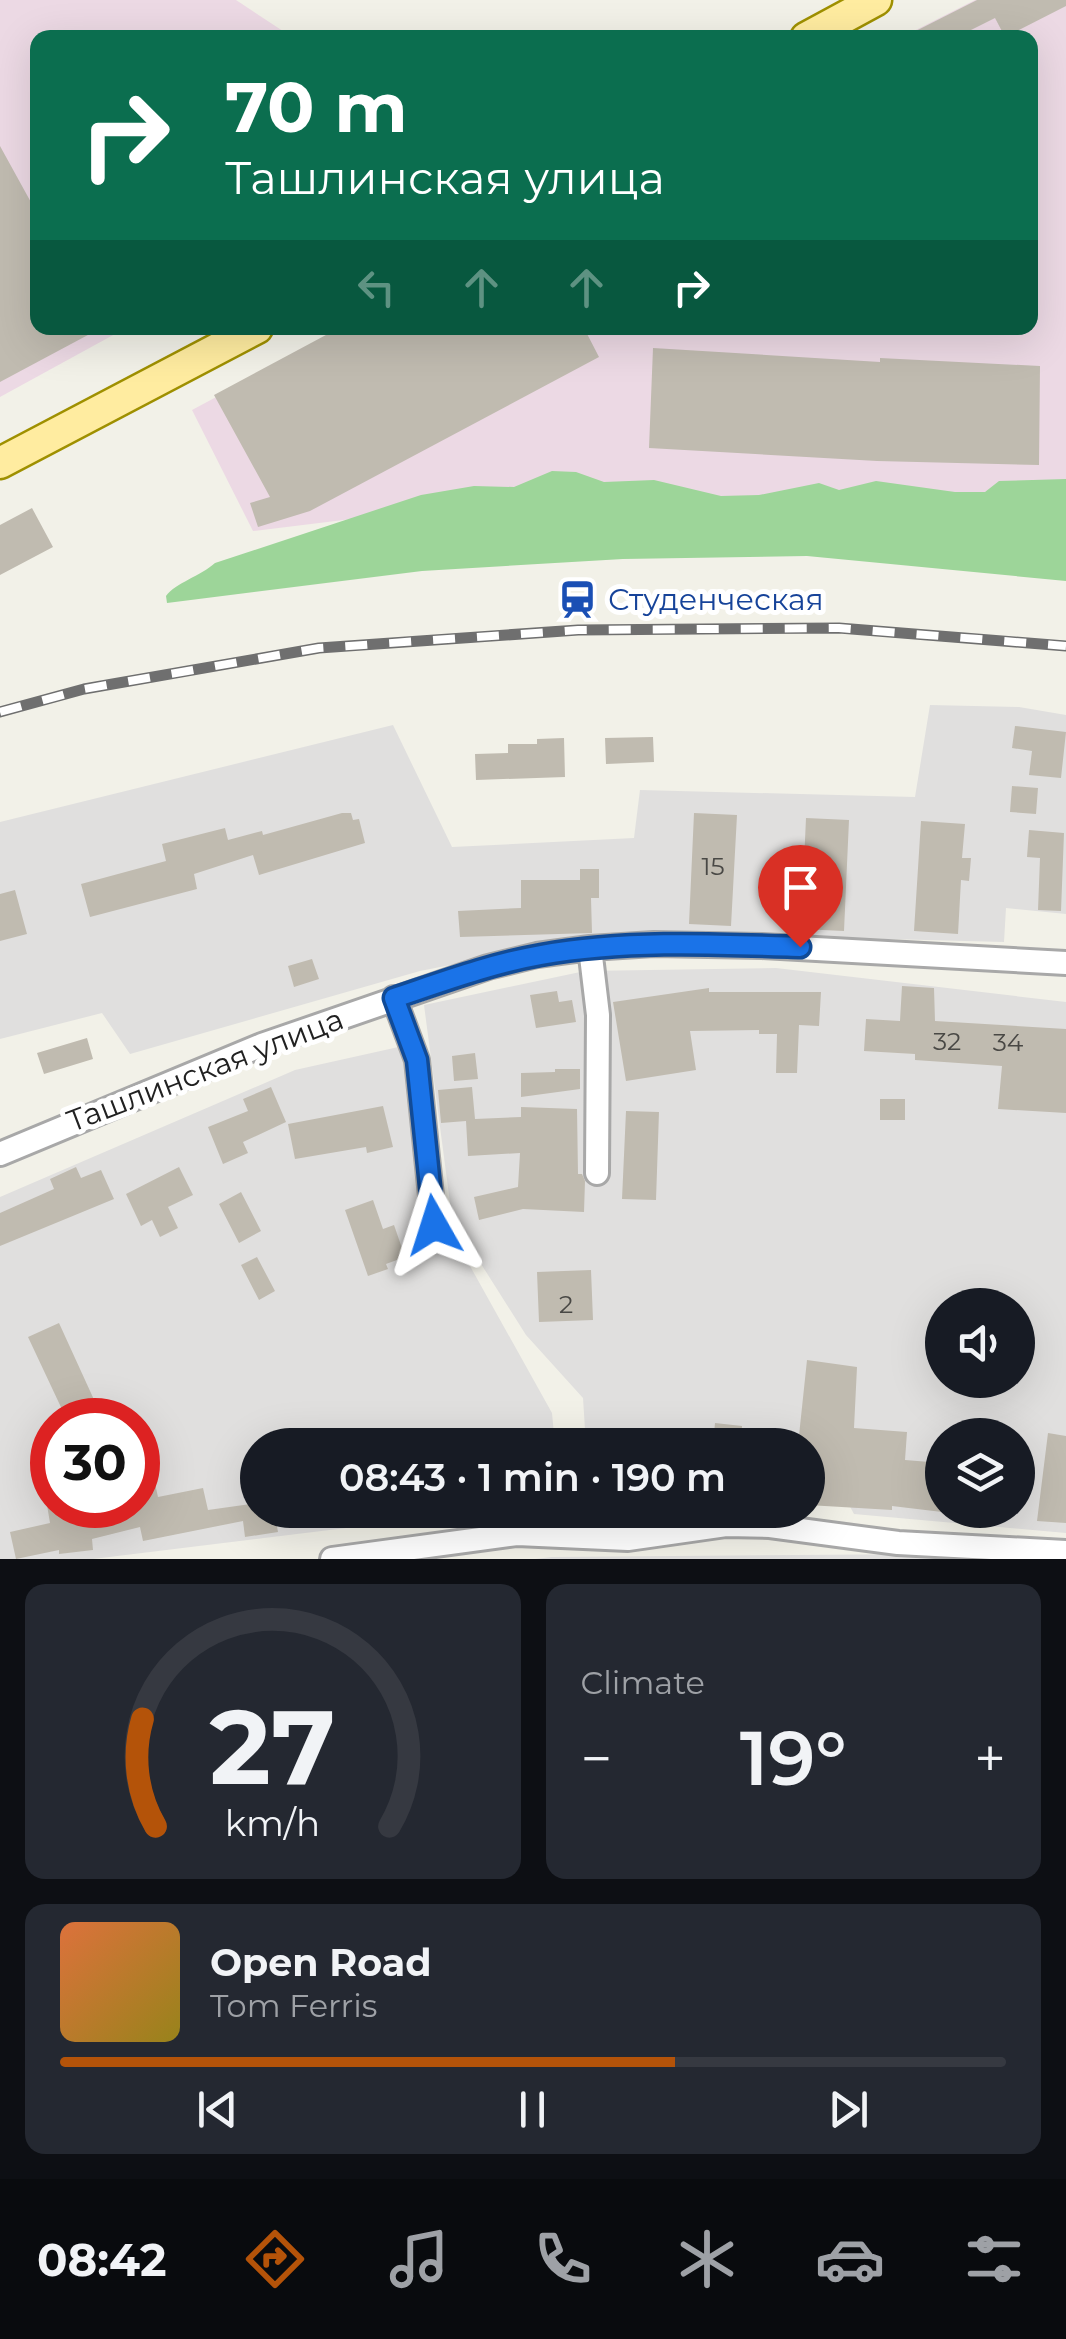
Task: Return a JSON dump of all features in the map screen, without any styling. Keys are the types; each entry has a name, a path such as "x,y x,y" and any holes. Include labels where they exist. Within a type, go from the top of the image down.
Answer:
{"main road":[{"path":"821,30 876,0"},
{"path":"0,462 244,335"}],"street":[{"name":"Ташлинская улица","path":"0,1154 262,1044 488,967 590,948 654,944 762,946 1066,963"},
{"path":"590,948 598,1015 596,1172"},
{"path":"394,998 417,1060 434,1225"},
{"path":"332,1559 517,1534 628,1539 726,1526 770,1526 898,1543 1066,1552"}],"shaded area":[{"path":"0,0 236,0 281,30 30,30 30,276 0,292"},
{"path":"975,0 1066,0 1066,500 466,505 253,531 192,410 332,335 1038,335 1038,30 916,30"},
{"path":"0,301 30,322 30,335 113,335 0,397"},
{"path":"930,705 1019,707 1066,715 1066,914 1006,908 1004,942 619,932 420,971 130,1054 102,1013 0,1039 0,822 393,725 452,847 634,838 640,790 915,797"},
{"path":"776,968 1066,1002 1066,1533 1010,1528 1035,1528 1035,1418 925,1418 925,1520 854,1514 847,1501 825,1502 825,1428 585,1428 583,1398 526,1335 452,1218 424,1005 585,971"},
{"path":"412,1044 440,1235 470,1266 552,1413 553,1428 240,1428 240,1528 346,1528 93,1559 0,1559 0,1197 295,1070"},
{"path":"929,1554 987,1559 535,1559 552,1557"}],"green space":[{"path":"552,471 576,472 604,482 654,480 721,496 759,495 819,483 839,490 876,481 955,492 985,492 999,481 1066,479 1066,581 807,556 623,559 422,571 167,603 170,591 215,563 421,495 474,486 514,487"}],"building":[{"path":"977,0 1066,0 1066,6 1019,30 1001,30 995,18 971,30 918,30"},
{"path":"0,146 30,200 30,335 88,335 0,382"},
{"path":"326,335 588,335 599,357 310,511 258,527 250,503 270,497 214,395"},
{"path":"653,348 880,362 880,358 1040,366 1039,465 877,461 649,448"},
{"path":"32,508 53,547 0,575 0,525"},
{"path":"1015,726 1066,732 1061,778 1029,775 1032,751 1012,748"},
{"path":"653,737 654,762 606,764 605,738"},
{"path":"564,738 565,777 476,780 475,754 508,753 508,744 537,744 537,739"},
{"path":"1012,786 1038,788 1036,814 1010,812"},
{"path":"342,813 359,819 365,843 259,875 253,855 194,874 197,889 90,917 81,884 166,861 162,844 225,828 228,840 262,831 263,835"},
{"path":"694,813 737,815 731,926 689,924"},
{"path":"806,818 849,820 844,931 801,929"},
{"path":"921,821 965,824 962,858 971,858 969,881 961,880 958,934 914,931"},
{"path":"1029,830 1064,833 1061,911 1038,910 1040,858 1027,857"},
{"path":"580,869 599,869 599,898 591,898 592,933 460,937 458,911 521,908 521,880 580,880"},
{"path":"15,890 27,934 0,941 0,894"},
{"path":"312,959 319,979 294,987 288,966"},
{"path":"902,986 934,988 935,1021 1066,1029 1066,1113 998,1109 1002,1066 915,1060 915,1054 864,1051 866,1019 900,1021"},
{"path":"709,988 709,992 821,992 819,1026 799,1025 797,1073 776,1073 777,1034 759,1034 759,1030 690,1031 696,1070 626,1081 613,1002"},
{"path":"557,991 559,1002 572,1000 576,1022 536,1028 530,995"},
{"path":"87,1038 93,1059 44,1074 37,1053"},
{"path":"475,1053 478,1079 454,1081 452,1056"},
{"path":"580,1069 580,1089 521,1097 521,1073"},
{"path":"271,1087 286,1122 243,1142 248,1153 223,1164 208,1127 248,1111 243,1099"},
{"path":"472,1087 475,1119 521,1117 521,1107 577,1109 578,1174 585,1181 584,1212 523,1209 479,1220 474,1197 518,1187 520,1153 468,1156 466,1121 441,1123 438,1090"},
{"path":"880,1099 905,1099 905,1120 880,1120"},
{"path":"383,1106 393,1147 367,1153 366,1147 295,1159 288,1124"},
{"path":"626,1111 659,1112 656,1200 622,1199"},
{"path":"76,1167 81,1178 101,1170 114,1199 0,1246 0,1213 54,1189 50,1179"},
{"path":"179,1167 193,1195 168,1207 178,1228 160,1237 152,1220 141,1226 126,1194"},
{"path":"241,1192 261,1231 239,1243 219,1204"},
{"path":"373,1200 383,1229 394,1225 405,1257 368,1276 345,1210"},
{"path":"257,1257 275,1291 259,1300 241,1265"},
{"path":"591,1270 593,1320 539,1322 537,1272"},
{"path":"59,1323 93,1398 57,1398 28,1337"},
{"path":"807,1360 857,1367 854,1428 907,1432 905,1460 925,1462 925,1510 825,1506 825,1428 800,1428"},
{"path":"715,1423 742,1426 742,1428 715,1428"},
{"path":"1048,1433 1066,1436 1066,1523 1037,1521"},
{"path":"203,1488 208,1510 240,1506 240,1522 143,1541 140,1528 160,1528 160,1497"},
{"path":"30,1528 136,1528 92,1539 93,1550 59,1554 59,1550 16,1559 10,1532"},
{"path":"244,1528 277,1528 278,1532 245,1537"}],"railway":[{"path":"0,712 84,689 319,648 578,630 839,628 1066,646"}],"place":[{"name":"Студенческая","path":"578,599"}],"route":[{"path":"434,1225 417,1060 394,998 488,967 590,948 654,944 800,947"}]}
